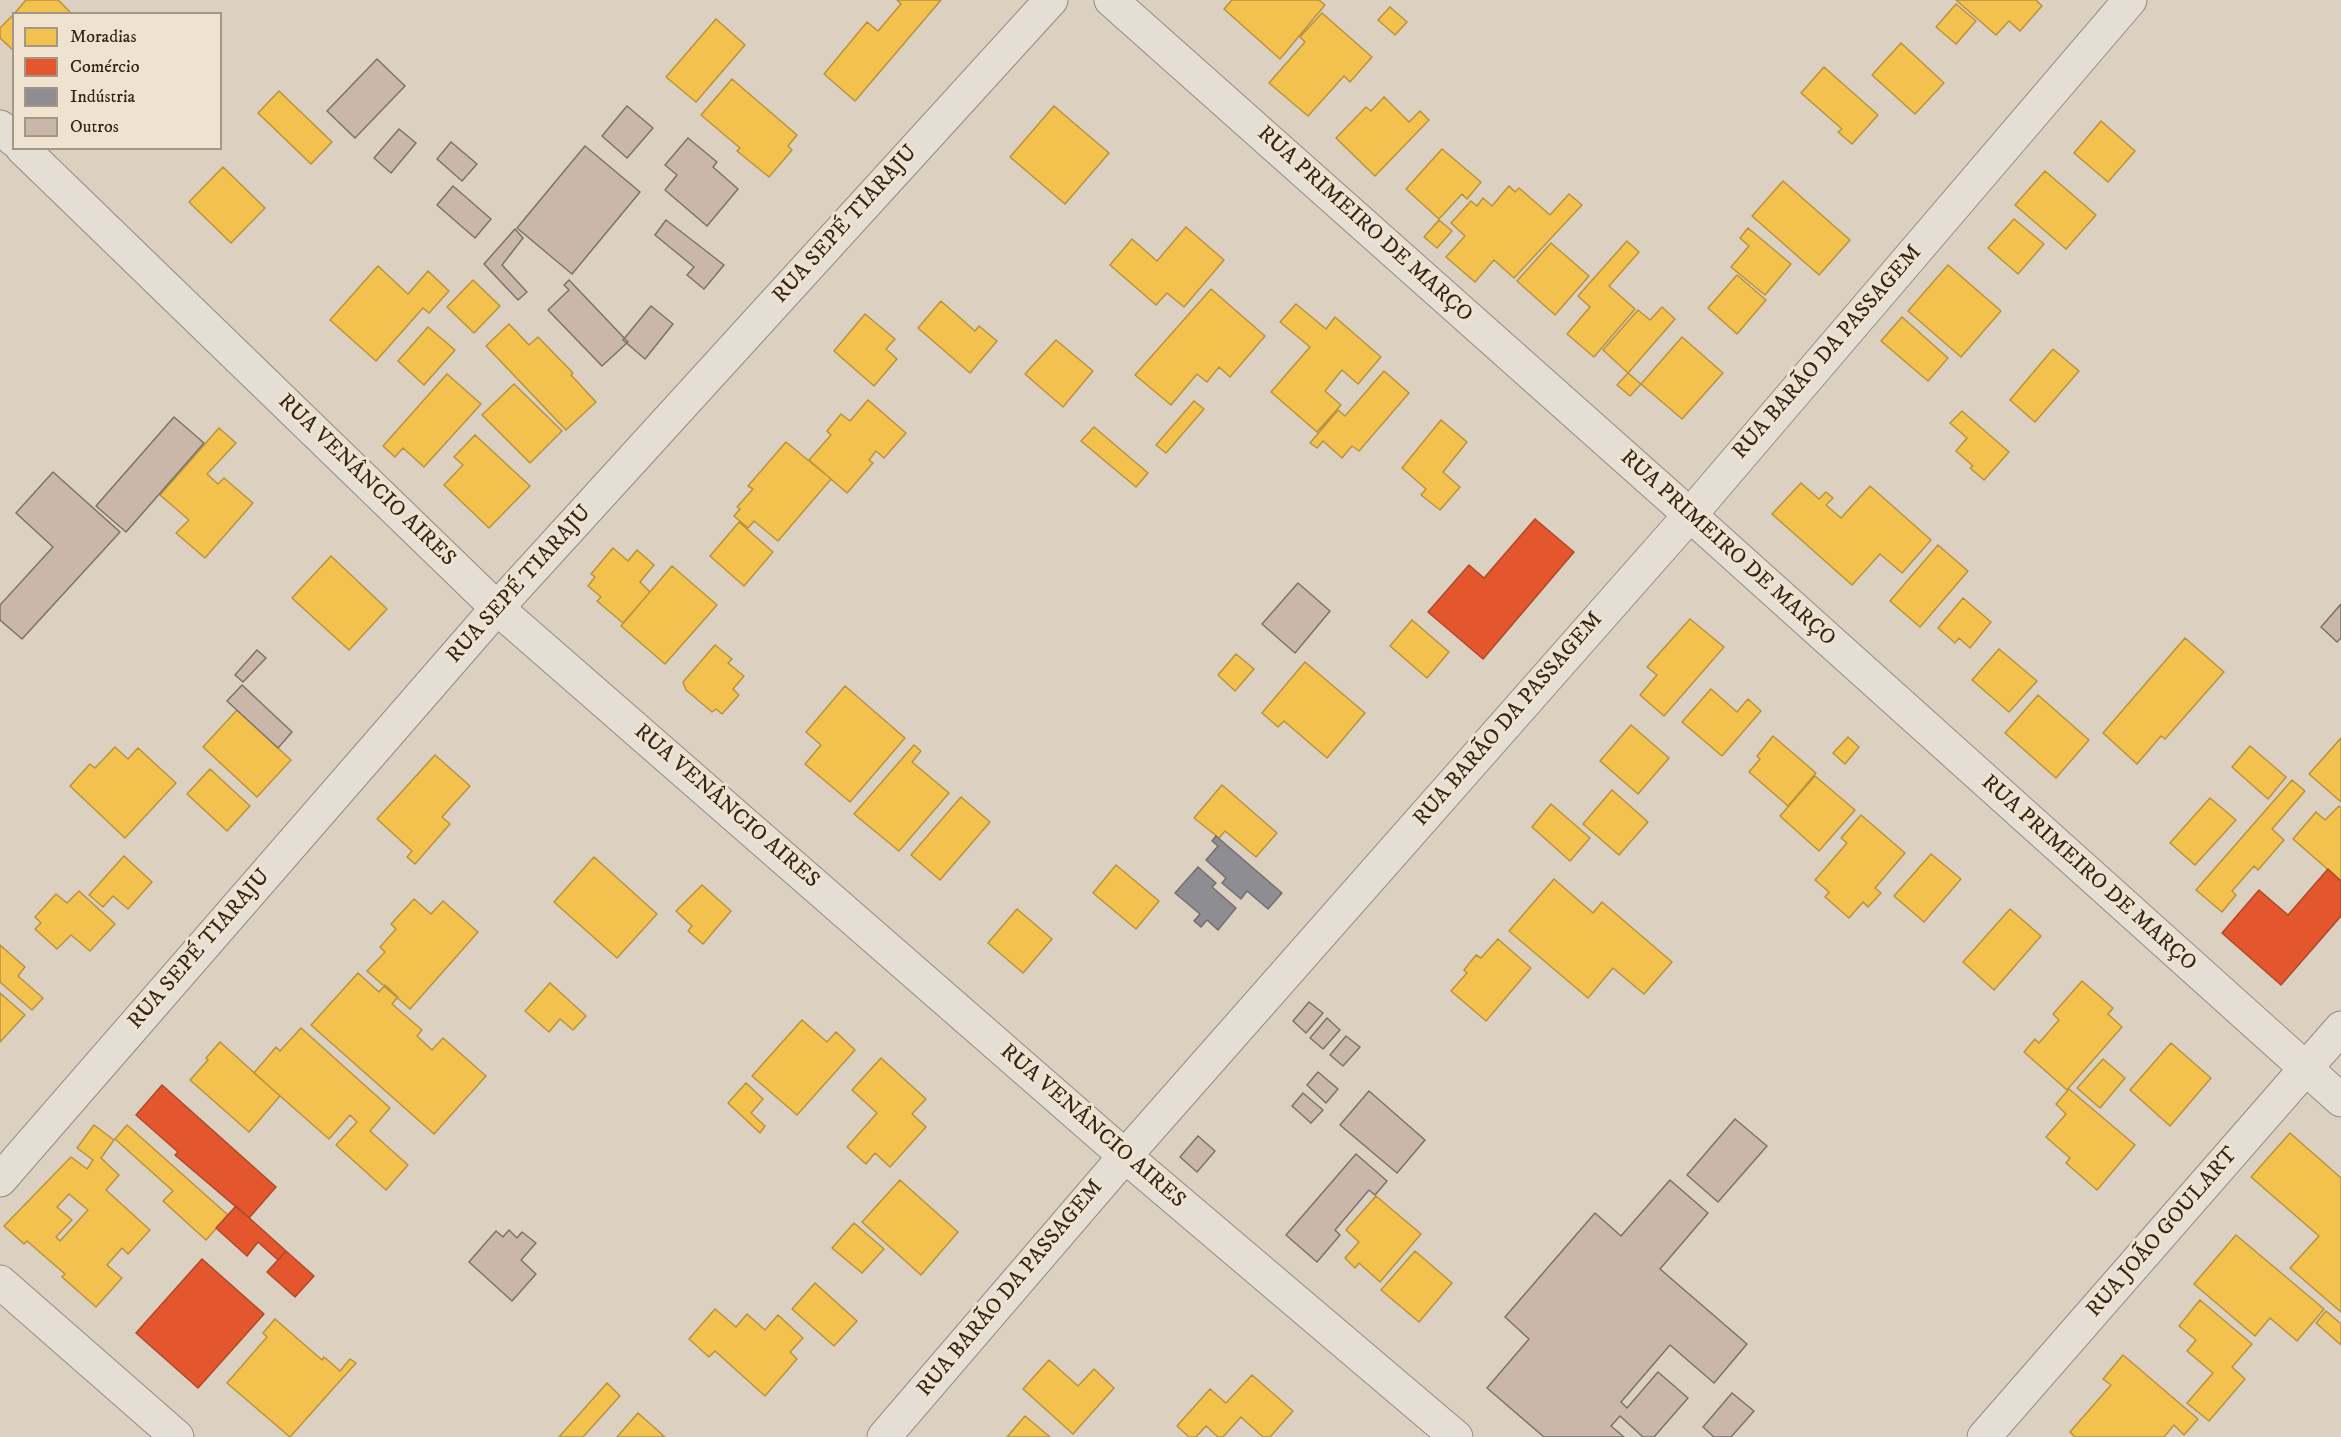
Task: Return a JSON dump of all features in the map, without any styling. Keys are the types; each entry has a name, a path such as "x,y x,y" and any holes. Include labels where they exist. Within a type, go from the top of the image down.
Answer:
{"street":[{"name":"RUA SEPÉ TIARAJU","path":"0,1180 497,608 1051,0"},
{"name":"RUA PRIMEIRO DE MARÇO","path":"1111,0 1690,515 2341,1100"},
{"name":"RUA BARÃO DA PASSAGEM","path":"885,1437 1125,1156 1690,515 2130,0"},
{"path":"0,127 12,138"},
{"name":"RUA VENÂNCIO AIRES","path":"24,150 497,608 1125,1156 1456,1437"},
{"name":"RUA JOÃO GOULART","path":"1984,1437 2341,1028"},
{"path":"0,1282 177,1437"}],"building: Moradias":[{"path":"26,0 58,0 70,12 16,12"},
{"path":"897,0 941,0 855,101 824,74 867,22 878,31 901,4"},
{"path":"1232,0 1319,0 1325,5 1280,59 1224,9"},
{"path":"1956,0 2036,0 2042,6 2020,31 2009,21 1996,35"},
{"path":"1956,4 1976,21 1956,44 1936,27"},
{"path":"1390,7 1407,22 1395,35 1378,20"},
{"path":"1322,13 1372,57 1350,82 1344,76 1308,116 1269,83 1305,42 1300,37"},
{"path":"12,16 12,49 0,38 0,28"},
{"path":"716,19 745,45 696,102 666,77"},
{"path":"1901,43 1944,83 1915,114 1872,75"},
{"path":"1824,67 1878,115 1852,144 1838,132 1842,129 1801,93"},
{"path":"732,79 797,135 788,146 792,150 769,177 737,151 740,148 701,115"},
{"path":"279,91 332,142 311,164 258,113"},
{"path":"1384,97 1409,122 1420,111 1429,120 1375,176 1336,138 1366,107 1371,111"},
{"path":"1054,106 1109,153 1065,204 1010,157"},
{"path":"2101,121 2135,151 2108,182 2074,153"},
{"path":"1442,149 1481,182 1467,199 1462,194 1439,219 1406,189"},
{"path":"223,167 265,208 231,243 189,202"},
{"path":"2045,171 2096,215 2066,249 2015,205"},
{"path":"1783,181 1850,240 1819,275 1752,216"},
{"path":"1509,186 1515,192 1519,188 1550,215 1569,194 1582,205 1514,278 1494,260 1475,282 1446,257 1465,236 1451,223 1471,201 1477,206 1483,198 1492,206"},
{"path":"2014,219 2044,244 2018,274 1988,248"},
{"path":"1439,220 1452,231 1437,248 1424,237"},
{"path":"1186,227 1224,260 1184,307 1167,293 1156,305 1110,265 1132,239 1157,261"},
{"path":"1748,228 1791,264 1765,295 1731,267 1749,246 1740,238"},
{"path":"1627,241 1639,252 1609,286 1635,309 1594,357 1567,334 1590,307 1578,296"},
{"path":"1551,243 1589,276 1555,315 1517,281"},
{"path":"1948,265 2001,311 1961,357 1908,311"},
{"path":"378,266 408,294 428,271 449,291 429,313 423,308 376,361 330,320"},
{"path":"1737,275 1766,300 1737,334 1708,308"},
{"path":"473,280 500,306 474,333 447,307"},
{"path":"1211,289 1265,336 1230,377 1219,367 1207,382 1197,374 1171,405 1135,375"},
{"path":"941,301 975,331 979,326 997,341 970,373 918,328"},
{"path":"1296,304 1326,329 1335,317 1381,357 1358,384 1342,370 1325,391 1341,405 1317,432 1271,392 1310,347 1280,322"},
{"path":"1662,307 1675,319 1628,373 1603,350 1638,310 1650,320"},
{"path":"865,314 895,339 886,349 897,359 874,386 834,351"},
{"path":"1902,317 1948,358 1928,381 1881,341"},
{"path":"509,324 529,345 538,337 573,373 571,375 596,402 566,430 486,346"},
{"path":"428,327 455,350 424,385 398,361"},
{"path":"1682,337 1723,373 1682,419 1641,384"},
{"path":"1056,340 1093,371 1063,407 1025,374"},
{"path":"2053,349 2079,371 2035,422 2010,400"},
{"path":"1384,371 1409,393 1359,451 1352,446 1342,458 1323,441 1317,448 1310,443 1338,410 1345,416"},
{"path":"1628,373 1641,384 1630,396 1617,385"},
{"path":"447,374 481,404 424,467 403,448 395,457 383,446"},
{"path":"514,384 562,431 530,463 482,415"},
{"path":"868,400 906,433 884,458 876,451 869,460 873,463 847,493 809,460 831,435 827,431 841,414 850,421"},
{"path":"1194,401 1204,409 1166,453 1156,445"},
{"path":"1962,411 2009,452 1984,480 1970,468 1973,466 1956,451 1967,438 1950,423"},
{"path":"1441,420 1467,442 1443,472 1460,487 1440,510 1421,495 1426,489 1402,468"},
{"path":"1094,427 1148,473 1136,487 1081,441"},
{"path":"219,428 236,443 207,474 218,484 224,478 253,503 205,558 176,533 189,520 160,495"},
{"path":"475,435 530,486 489,528 444,485 463,465 454,457"},
{"path":"786,442 831,479 778,541 754,521 748,528 734,516 740,509 737,507 753,489 748,486"},
{"path":"1801,483 1819,499 1826,492 1833,498 1826,505 1841,518 1870,486 1931,540 1902,573 1880,554 1852,585 1772,514"},
{"path":"739,522 773,552 744,586 710,556"},
{"path":"1938,545 1968,571 1920,627 1890,601"},
{"path":"613,548 628,561 637,550 654,565 640,582 650,592 623,623 597,601 601,597 588,586 595,577 591,574"},
{"path":"331,556 387,609 349,650 292,598"},
{"path":"672,566 717,605 665,664 621,626"},
{"path":"1963,598 1991,622 1970,648 1959,638 1955,643 1938,628"},
{"path":"1690,619 1724,647 1664,716 1640,695 1657,675 1647,667"},
{"path":"1412,620 1449,652 1427,678 1390,646"},
{"path":"2185,638 2224,672 2165,739 2161,736 2137,764 2103,733"},
{"path":"715,645 732,659 728,663 744,676 733,689 739,695 722,714 716,709 712,712 686,690 683,682"},
{"path":"1999,649 2037,681 2009,712 1972,680"},
{"path":"1236,654 1254,669 1235,691 1218,675"},
{"path":"1305,662 1365,713 1327,758 1284,721 1278,727 1262,713"},
{"path":"845,686 905,738 850,802 805,764 821,745 806,732"},
{"path":"1711,689 1737,712 1748,699 1761,711 1722,756 1682,722"},
{"path":"2038,695 2089,740 2056,778 2005,733"},
{"path":"237,710 291,760 257,797 203,747"},
{"path":"1631,725 1669,758 1638,794 1600,761"},
{"path":"1773,736 1816,773 1788,806 1749,772 1760,759 1757,756"},
{"path":"1848,737 1859,747 1845,764 1833,753"},
{"path":"2341,738 2341,802 2309,774"},
{"path":"914,745 921,751 912,762 949,793 899,851 854,814"},
{"path":"2250,746 2286,777 2268,799 2232,767"},
{"path":"115,747 128,759 138,748 176,783 125,838 70,786 90,764 95,768"},
{"path":"435,755 470,786 442,817 450,824 415,864 407,857 412,851 377,819"},
{"path":"210,769 250,806 227,831 187,794"},
{"path":"1815,776 1855,810 1819,851 1780,816"},
{"path":"2292,780 2305,791 2272,829 2284,840 2258,870 2254,866 2232,891 2236,895 2222,912 2196,890"},
{"path":"1222,785 1277,833 1256,857 1225,831 1219,838 1194,818"},
{"path":"1612,790 1648,822 1619,855 1583,824"},
{"path":"961,797 990,822 940,880 911,855"},
{"path":"2210,798 2236,820 2195,865 2170,843"},
{"path":"1551,804 1590,838 1570,861 1532,827"},
{"path":"2339,806 2341,808 2341,881 2293,839 2316,812 2325,820"},
{"path":"1861,815 1905,853 1875,888 1881,893 1868,907 1863,902 1849,918 1825,897 1829,892 1815,880 1847,843 1841,838"},
{"path":"1931,854 1961,879 1924,922 1894,896"},
{"path":"124,856 152,882 128,909 113,896 103,907 89,895"},
{"path":"594,857 657,914 617,958 554,902"},
{"path":"1116,865 1159,901 1136,929 1093,893"},
{"path":"1554,879 1593,913 1602,902 1672,962 1644,994 1613,968 1588,998 1509,931"},
{"path":"702,885 731,911 703,944 688,931 692,926 676,911"},
{"path":"79,891 115,924 90,951 71,935 57,949 35,929 41,923 35,917 56,894 67,903"},
{"path":"414,899 431,914 443,901 478,932 410,1009 367,971 385,952 380,947 396,929 391,924"},
{"path":"1017,909 1052,939 1023,973 988,943"},
{"path":"2010,909 2041,936 1994,990 1963,962"},
{"path":"1498,939 1531,968 1486,1021 1451,991 1467,973 1464,970 1476,955 1481,958"},
{"path":"0,945 25,967 18,976 43,998 32,1010 0,982"},
{"path":"358,973 379,992 385,985 398,997 392,1004 422,1030 417,1036 432,1050 443,1038 486,1076 434,1134 311,1025"},
{"path":"2082,981 2113,1008 2108,1014 2122,1027 2067,1090 2024,1052 2035,1039 2039,1043 2059,1020 2053,1014"},
{"path":"550,983 586,1016 573,1030 560,1019 549,1032 525,1011"},
{"path":"0,993 25,1015 0,1042"},
{"path":"802,1020 827,1042 836,1032 855,1050 797,1115 752,1076"},
{"path":"301,1028 390,1108 370,1131 408,1165 386,1190 336,1145 357,1122 350,1115 329,1139 254,1073 276,1047 280,1051"},
{"path":"220,1042 280,1096 249,1132 190,1080"},
{"path":"2171,1043 2211,1078 2170,1126 2130,1090"},
{"path":"881,1058 926,1099 912,1114 926,1127 890,1167 875,1153 866,1164 847,1147 877,1113 852,1090"},
{"path":"2103,1059 2125,1078 2100,1108 2077,1088"},
{"path":"746,1083 763,1099 751,1113 765,1126 760,1133 728,1103"},
{"path":"2069,1089 2135,1145 2097,1190 2066,1163 2070,1158 2046,1137 2066,1114 2056,1104"},
{"path":"94,1125 114,1140 101,1158 119,1175 106,1190 150,1230 128,1254 122,1248 107,1265 122,1278 96,1307 62,1277 65,1274 27,1241 24,1244 4,1226 71,1157 87,1169 93,1160 77,1148","holes":["69,1194 88,1210 60,1241 56,1237 72,1220 57,1207"]},
{"path":"127,1125 228,1215 206,1240 163,1201 173,1191 115,1139"},
{"path":"2290,1133 2341,1178 2341,1312 2290,1268 2319,1236 2251,1177"},
{"path":"900,1180 958,1232 921,1275 862,1222"},
{"path":"1376,1196 1421,1234 1380,1282 1359,1263 1355,1268 1345,1258 1359,1242 1346,1230"},
{"path":"854,1223 884,1249 862,1273 832,1248"},
{"path":"2236,1235 2324,1309 2297,1341 2270,1318 2255,1336 2194,1284"},
{"path":"1415,1251 1452,1283 1419,1322 1381,1290"},
{"path":"815,1283 857,1321 834,1346 792,1309"},
{"path":"2200,1300 2252,1344 2232,1367 2245,1379 2209,1421 2187,1403 2213,1373 2187,1351 2196,1340 2179,1326"},
{"path":"715,1309 736,1327 747,1314 765,1330 778,1315 803,1338 790,1352 797,1359 765,1396 715,1351 709,1357 689,1339"},
{"path":"2326,1311 2341,1324 2341,1345 2316,1323"},
{"path":"275,1319 322,1360 324,1357 340,1371 350,1359 356,1363 290,1437 227,1383 267,1337 263,1333"},
{"path":"2123,1355 2198,1419 2184,1435 2174,1425 2164,1437 2075,1437 2070,1432 2111,1385 2103,1379"},
{"path":"1049,1360 1078,1386 1094,1369 1114,1388 1073,1434 1023,1389"},
{"path":"1252,1375 1293,1411 1270,1437 1263,1437 1241,1417 1223,1437 1218,1437 1206,1426 1196,1437 1189,1437 1177,1426 1210,1389 1226,1403"},
{"path":"607,1383 620,1396 583,1437 559,1437"},
{"path":"638,1413 665,1437 617,1437"},
{"path":"1025,1416 1050,1437 1007,1437"}],"building: Comércio":[{"path":"1535,519 1574,552 1483,659 1428,612 1469,565 1484,578"},
{"path":"2328,869 2341,881 2341,916 2281,985 2222,933 2259,890 2288,915"},
{"path":"162,1085 276,1187 249,1218 175,1155 178,1152 136,1115"},
{"path":"236,1206 286,1251 278,1260 258,1242 247,1256 216,1228"},
{"path":"286,1251 314,1276 295,1297 267,1272"},
{"path":"202,1259 264,1314 198,1388 136,1333"}],"building: Indústria":[{"path":"1216,836 1282,893 1268,909 1247,891 1241,899 1222,883 1226,878 1206,860 1218,846 1212,841"},
{"path":"1198,867 1216,883 1212,887 1236,908 1218,930 1207,920 1201,927 1194,921 1200,914 1175,893"}],"building: Outros":[{"path":"377,59 405,86 355,138 327,111"},
{"path":"627,106 653,128 627,158 602,136"},
{"path":"399,129 416,143 391,173 374,158"},
{"path":"688,138 717,162 713,167 738,189 707,226 665,190 677,175 665,165"},
{"path":"451,142 477,164 462,181 437,159"},
{"path":"585,146 640,192 572,274 517,228"},
{"path":"453,186 491,219 475,238 437,205"},
{"path":"666,220 724,265 704,289 687,275 694,267 655,235"},
{"path":"515,229 523,238 502,265 527,292 518,300 484,264"},
{"path":"569,280 628,342 602,366 548,310 569,290 564,285"},
{"path":"651,306 673,324 645,359 623,340"},
{"path":"174,417 204,443 126,532 96,506"},
{"path":"53,472 120,532 22,639 0,620 0,605 53,547 16,513"},
{"path":"1298,583 1330,611 1295,653 1262,624"},
{"path":"2341,604 2341,638 2337,642 2321,627"},
{"path":"257,650 266,658 243,682 235,675"},
{"path":"242,685 292,732 278,748 227,701"},
{"path":"1309,1002 1323,1013 1306,1033 1293,1021"},
{"path":"1327,1018 1340,1030 1323,1049 1310,1038"},
{"path":"1346,1036 1360,1047 1343,1066 1330,1055"},
{"path":"1318,1072 1338,1089 1326,1103 1307,1085"},
{"path":"1369,1091 1425,1140 1397,1173 1340,1125"},
{"path":"1303,1093 1323,1110 1311,1123 1292,1106"},
{"path":"1735,1119 1767,1146 1718,1202 1687,1175"},
{"path":"1198,1136 1215,1151 1197,1172 1180,1157"},
{"path":"1356,1154 1387,1181 1375,1195 1369,1190 1335,1230 1340,1235 1317,1262 1286,1235"},
{"path":"1670,1180 1708,1213 1660,1269 1747,1344 1714,1383 1670,1345 1621,1402 1627,1408 1658,1372 1688,1398 1654,1437 1643,1437 1620,1416 1611,1426 1624,1437 1544,1437 1487,1388 1529,1339 1505,1317 1595,1213 1621,1236"},
{"path":"509,1230 517,1238 522,1232 536,1243 521,1260 536,1274 512,1301 469,1262 496,1231 503,1237"},
{"path":"1732,1393 1754,1411 1731,1437 1714,1437 1703,1427"}]}
